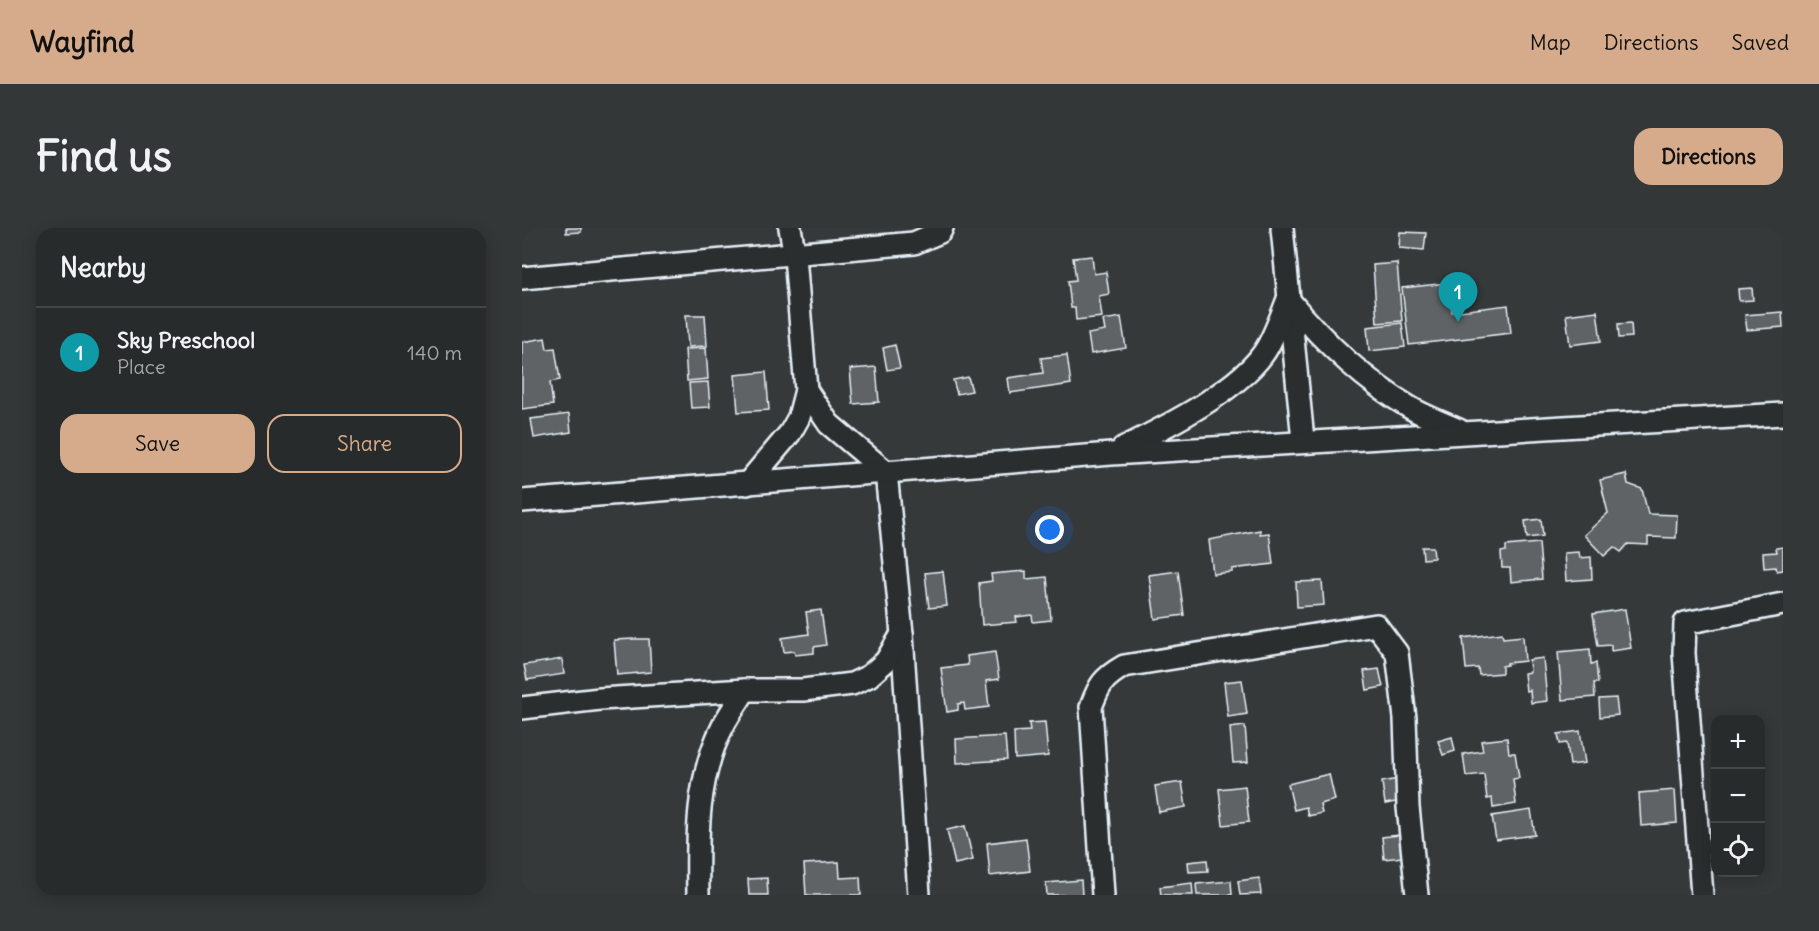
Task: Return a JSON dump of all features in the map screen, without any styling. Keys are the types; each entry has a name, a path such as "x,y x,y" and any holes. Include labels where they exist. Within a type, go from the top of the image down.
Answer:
{"street":[{"path":"747,484 790,433 799,417 807,390 795,256 790,228"},
{"path":"522,278 795,256 914,243 940,232 942,228"},
{"path":"1282,228 1304,440"},
{"path":"1288,299 1320,337 1367,377 1409,407 1462,432"},
{"path":"1111,454 1178,422 1249,371 1268,347 1288,299"},
{"path":"807,390 829,424 886,472 902,634 919,895"},
{"path":"522,501 1304,440 1783,414"},
{"path":"1702,895 1684,653 1685,623 1783,604"},
{"path":"1103,895 1091,707 1097,689 1106,676 1124,666 1376,625 1397,653 1405,718 1408,807 1417,895"},
{"path":"522,708 600,699 745,690 802,690 852,684 869,676 886,661 902,634"},
{"path":"698,895 697,830 706,771 723,727 745,690"}],"building":[{"path":"566,228 581,228 581,232 566,233"},
{"path":"1400,232 1426,233 1424,250 1399,248"},
{"path":"1092,256 1094,274 1106,272 1109,294 1099,296 1102,317 1076,320 1075,308 1071,308 1068,281 1076,280 1073,258"},
{"path":"1397,263 1402,321 1377,323 1373,265"},
{"path":"1448,283 1452,312 1508,305 1511,333 1409,345 1402,288"},
{"path":"1752,288 1753,300 1739,301 1738,289"},
{"path":"1597,311 1601,341 1570,345 1566,315"},
{"path":"1782,312 1783,327 1747,330 1745,315"},
{"path":"686,315 705,315 707,346 688,347"},
{"path":"1121,317 1126,348 1091,354 1088,334 1105,331 1103,320"},
{"path":"1402,323 1405,347 1369,351 1367,327"},
{"path":"1631,323 1632,337 1619,338 1618,324"},
{"path":"545,338 547,349 555,348 560,380 550,382 553,405 522,409 522,342"},
{"path":"895,345 900,368 887,370 883,348"},
{"path":"706,348 708,379 687,381 685,349"},
{"path":"1067,355 1071,384 1010,393 1008,378 1043,373 1041,358"},
{"path":"876,367 879,402 853,404 850,369"},
{"path":"766,372 769,410 738,412 735,375"},
{"path":"968,377 972,391 957,394 953,380"},
{"path":"708,382 710,407 691,408 689,383"},
{"path":"569,414 571,432 534,438 531,419"},
{"path":"1626,474 1628,484 1642,489 1648,514 1677,515 1676,538 1648,537 1648,545 1628,544 1621,552 1614,547 1604,556 1584,535 1608,513 1600,480"},
{"path":"1541,519 1543,536 1527,538 1525,521"},
{"path":"1260,530 1260,534 1269,533 1273,564 1232,569 1232,572 1213,574 1209,540"},
{"path":"1539,543 1542,579 1511,582 1510,568 1502,568 1501,552 1506,551 1506,546"},
{"path":"1422,547 1433,547 1434,558 1423,559"},
{"path":"1783,547 1783,570 1777,571 1776,567 1764,568 1763,553 1777,552 1776,548"},
{"path":"1579,552 1580,558 1591,557 1592,579 1566,581 1564,553"},
{"path":"943,571 947,606 929,608 925,573"},
{"path":"1026,571 1026,579 1047,577 1051,620 1033,622 1032,615 1016,617 1017,622 982,625 979,583 992,581 991,574"},
{"path":"1178,571 1184,615 1155,619 1149,575"},
{"path":"1322,581 1324,605 1297,607 1296,582"},
{"path":"1625,609 1631,648 1611,651 1611,645 1598,646 1593,614"},
{"path":"821,610 826,645 814,647 814,653 795,655 794,651 784,652 782,638 809,634 806,612"},
{"path":"1502,633 1503,638 1523,636 1525,661 1507,663 1502,666 1502,673 1479,675 1478,668 1466,669 1463,638"},
{"path":"649,639 651,672 617,675 614,640"},
{"path":"1590,649 1591,664 1596,663 1598,683 1594,683 1595,697 1562,700 1558,652"},
{"path":"995,652 999,679 986,681 989,707 965,710 964,703 958,704 958,710 947,712 941,668 968,665 967,656"},
{"path":"1543,658 1547,701 1531,703 1530,690 1526,691 1524,673 1530,672 1529,660"},
{"path":"562,659 564,674 527,680 524,665"},
{"path":"1379,669 1383,687 1367,690 1364,671"},
{"path":"1242,680 1247,714 1228,717 1224,682"},
{"path":"1616,698 1618,715 1600,717 1599,699"},
{"path":"1045,722 1048,756 1015,759 1014,732 1030,731 1029,723"},
{"path":"1245,726 1248,762 1233,763 1230,728"},
{"path":"1580,731 1585,763 1570,765 1567,743 1560,744 1558,734"},
{"path":"1005,736 1007,760 957,763 956,739"},
{"path":"1452,737 1455,751 1443,755 1438,741"},
{"path":"1507,738 1509,753 1515,753 1519,778 1513,779 1516,804 1493,808 1492,798 1487,799 1484,774 1466,776 1463,754 1483,751 1481,741"},
{"path":"1329,774 1335,800 1320,804 1322,813 1308,816 1306,807 1294,810 1288,784"},
{"path":"1398,779 1401,801 1385,804 1382,782"},
{"path":"1182,782 1186,807 1159,812 1155,786"},
{"path":"1245,786 1249,822 1223,825 1219,789"},
{"path":"1675,790 1677,823 1641,826 1639,793"},
{"path":"1531,810 1535,835 1496,840 1492,816"},
{"path":"965,826 973,860 955,864 947,830"},
{"path":"1399,835 1400,845 1410,844 1412,856 1384,859 1382,837"},
{"path":"1026,838 1030,871 990,876 987,843"},
{"path":"1207,860 1208,871 1189,872 1188,862"},
{"path":"839,862 840,878 860,877 861,895 806,895 804,864"},
{"path":"767,878 768,895 749,895 748,879"},
{"path":"1259,878 1261,894 1240,895 1238,881"},
{"path":"1081,880 1082,895 1047,895 1046,883"},
{"path":"1231,881 1232,895 1197,895 1196,884"},
{"path":"1192,883 1193,895 1161,895 1160,887"}],"place":[{"name":"Sky Preschool","path":"1458,322"}]}
